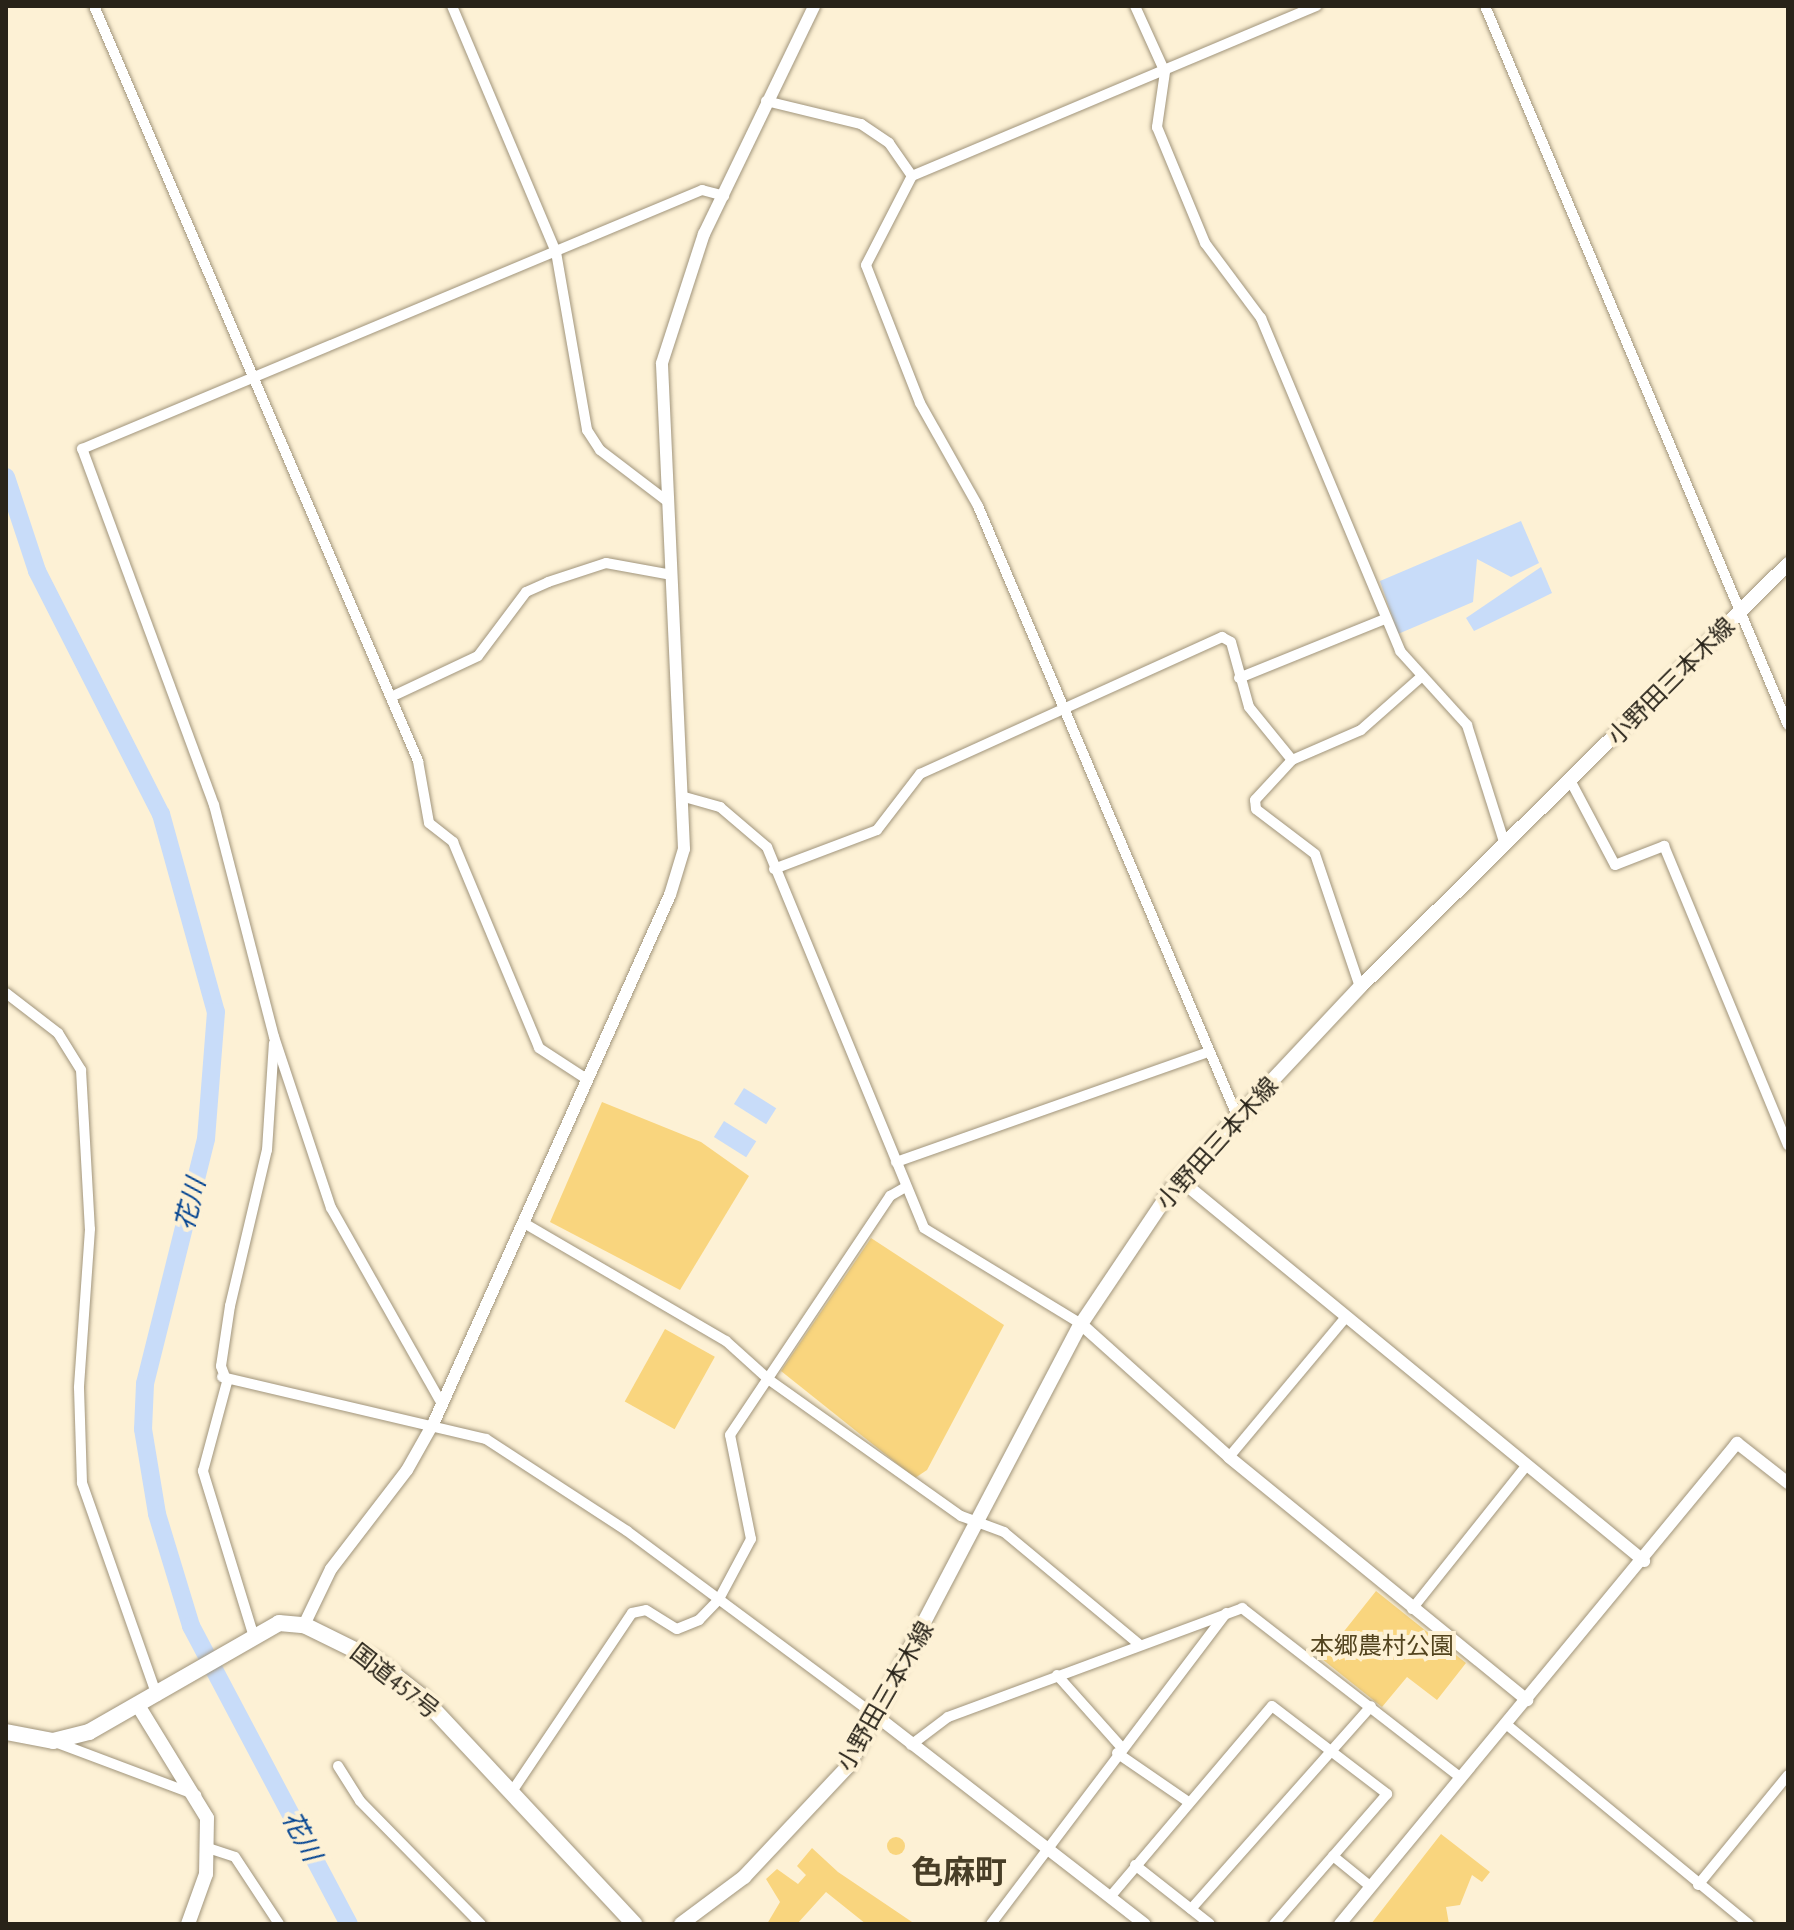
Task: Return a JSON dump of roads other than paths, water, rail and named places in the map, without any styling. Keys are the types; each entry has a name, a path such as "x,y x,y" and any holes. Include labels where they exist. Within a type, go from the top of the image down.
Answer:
{"highway":[{"path":"6,1732 53,1741 158,1698 279,1623 304,1625"},
{"name":"国道457号","path":"304,1625 386,1669 513,1790 634,1924"}],"main road":[{"name":"小野田三本木線","path":"681,1924 806,1815 879,1718 1081,1324 1179,1179 1360,987 1788,564"},
{"path":"139,1707 197,1795 208,1848 188,1924"}],"street":[{"path":"94,6 418,761 429,823 457,852 539,1048 585,1078"},
{"path":"452,6 556,252 587,430 600,450 667,501"},
{"path":"304,1625 331,1569 407,1470 434,1422 524,1223 585,1078 670,895 684,849 662,363 704,234 814,6"},
{"path":"1135,6 1165,72 1156,109 1161,140 1213,258 1261,318 1385,619 1421,677 1469,730 1478,778 1505,845"},
{"path":"1238,1118 978,506 920,403 868,274 876,235 912,176 1317,6"},
{"path":"1485,6 1788,725"},
{"path":"766,101 861,124 889,143 912,176"},
{"path":"442,1404 331,1208 274,1037 214,805 82,449 702,190 724,196"},
{"path":"391,697 478,656 526,592 548,582 606,563 672,575"},
{"path":"1239,678 1385,619"},
{"path":"774,869 877,830 920,774 1064,712 1222,637 1231,642 1249,707 1292,760"},
{"path":"1360,987 1315,854 1256,809 1255,800 1292,760 1361,730 1421,677"},
{"path":"1570,780 1615,865 1664,846 1788,1145"},
{"path":"681,796 728,812 763,842 896,1162 904,1188 924,1228 1081,1324 1229,1457 1527,1700"},
{"path":"6,993 58,1033 81,1070 90,1229 79,1388 82,1483 158,1698"},
{"path":"254,1637 204,1487 230,1306 267,1150 274,1037"},
{"path":"896,1162 1208,1052"},
{"path":"1179,1179 1644,1561"},
{"path":"513,1790 632,1613 646,1610 677,1629 699,1620 719,1599 751,1539 730,1435 890,1196 904,1188"},
{"path":"524,1223 726,1341 768,1379 979,1522 1047,1564 1139,1644"},
{"path":"1229,1457 1346,1317"},
{"path":"222,1377 434,1422 486,1439 719,1599 879,1718 1042,1851 1145,1924"},
{"path":"1340,1924 1644,1561 1737,1443 1788,1483"},
{"path":"1412,1609 1527,1465"},
{"path":"911,1745 948,1717 1227,1611 1242,1608 1461,1778"},
{"path":"991,1924 1042,1851 1227,1611"},
{"path":"1057,1675 1120,1751 1187,1801"},
{"path":"1110,1897 1187,1801 1272,1706 1387,1794 1274,1924"},
{"path":"1191,1909 1371,1706"},
{"path":"1506,1724 1749,1924"},
{"path":"53,1741 197,1795"},
{"path":"338,1766 360,1801 481,1924"},
{"path":"1698,1885 1788,1775"},
{"path":"208,1848 235,1857 279,1924"},
{"path":"1333,1856 1371,1887"},
{"path":"1135,1865 1210,1924"}],"water":[{"path":"1521,521 1539,563 1511,577 1477,559 1473,602 1398,634 1380,581"},
{"path":"1541,567 1552,593 1474,631 1466,618"},
{"path":"744,1088 776,1108 766,1124 734,1104"},
{"path":"724,1121 756,1141 746,1157 714,1137"}],"waterway":[{"name":"花川","path":"6,477 37,571 161,814 216,1012 206,1139 145,1384 143,1429 157,1514 191,1626 349,1924"}],"district":[{"name":"色麻町","path":"959,1871"}],"park label":[{"name":"本郷農村公園","path":"1382,1646"}]}
